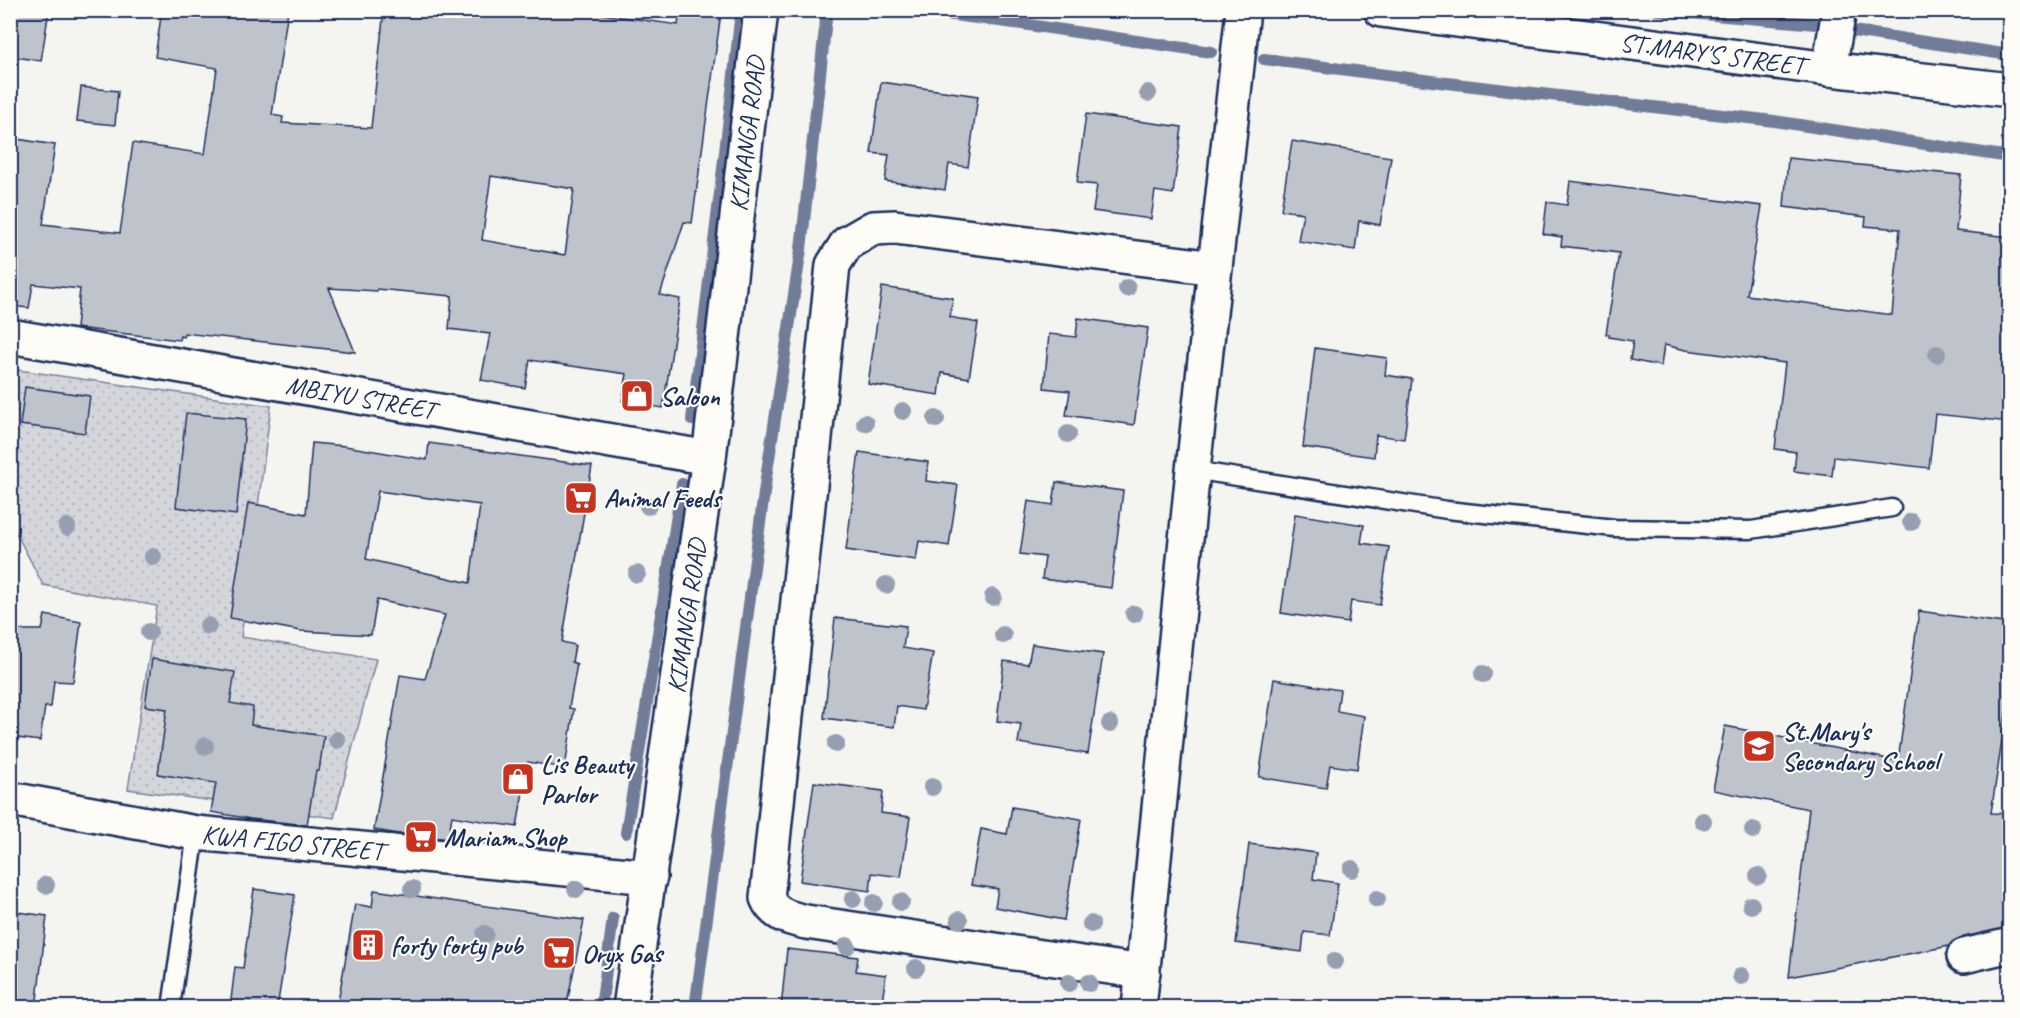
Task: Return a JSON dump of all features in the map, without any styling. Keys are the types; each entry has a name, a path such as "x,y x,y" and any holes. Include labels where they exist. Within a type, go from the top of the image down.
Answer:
{"street":[{"name":"KIMANGA ROAD","path":"630,1008 709,458 760,10"},
{"path":"1139,1008 1193,470 1243,10"},
{"name":"ST.MARY'S STREET","path":"1381,10 1828,69 2010,90"},
{"path":"1828,69 1839,10"},
{"path":"1143,972 806,922 785,917 771,907 767,898 833,265 847,243 873,228 896,227 1215,268"},
{"name":"MBIYU STREET","path":"10,336 709,458"},
{"name":"KWA FIGO STREET","path":"10,799 196,833 650,877"},
{"path":"1964,956 2010,945"}],"lane":[{"path":"1193,470 1447,510 1615,528 1751,530 1892,508"},
{"path":"171,1008 196,833"}],"shaded area":[{"path":"11,369 271,406 241,637 376,659 334,818 128,789 157,606 43,585 11,523"}],"building":[{"path":"10,10 49,10 41,61 10,56"},
{"path":"162,10 288,10 272,115 283,117 282,123 371,128 384,10 573,10 678,25 680,10 721,13 692,223 684,222 660,295 680,299 663,408 622,401 627,374 530,360 525,388 481,380 490,334 449,329 452,296 377,289 377,291 329,288 355,352 184,333 184,337 180,336 179,340 76,328 80,289 33,284 29,308 10,306 10,138 55,145 43,224 120,233 133,143 205,154 217,68 155,57","holes":["491,176 574,189 565,255 482,240"]},
{"path":"881,82 978,96 968,167 949,164 945,190 885,181 889,155 871,153"},
{"path":"81,87 118,91 115,125 77,121"},
{"path":"1086,114 1182,127 1173,194 1155,191 1151,219 1093,211 1097,185 1077,183"},
{"path":"1292,141 1391,157 1380,225 1359,221 1355,250 1298,241 1303,213 1281,210"},
{"path":"1788,158 1961,175 1956,231 2010,237 2010,422 1935,414 1929,468 1834,457 1832,476 1794,471 1796,452 1775,449 1785,363 1664,345 1661,366 1630,360 1633,341 1609,337 1609,334 1606,334 1619,253 1561,246 1562,237 1543,234 1547,202 1567,205 1570,181 1762,206 1747,295 1892,315 1900,229 1865,226 1866,217 1784,207"},
{"path":"882,287 953,298 950,317 978,323 969,378 942,373 939,395 868,384"},
{"path":"1078,318 1148,328 1134,425 1066,415 1070,391 1044,388 1049,334 1076,337"},
{"path":"1315,348 1387,358 1385,375 1412,379 1404,439 1376,435 1374,457 1303,447"},
{"path":"25,387 90,396 85,433 20,425"},
{"path":"186,413 246,419 236,515 176,507"},
{"path":"312,443 345,446 427,460 429,443 592,466 562,642 575,645 572,662 577,664 569,708 574,709 565,768 528,762 517,827 452,816 448,839 417,833 399,834 374,830 400,675 425,679 445,615 377,600 371,635 301,631 230,618 248,503 306,514","holes":["378,491 480,505 470,583 366,559"]},
{"path":"859,452 928,462 926,481 958,485 949,546 919,541 916,560 846,550"},
{"path":"1056,482 1123,491 1111,588 1042,579 1045,557 1020,554 1028,501 1053,505"},
{"path":"1295,514 1364,525 1361,543 1389,547 1380,605 1351,601 1348,623 1281,613"},
{"path":"1919,611 2010,624 2010,688 1991,813 2010,814 2010,927 1960,938 1949,946 1789,977 1809,809 1713,790 1725,726 1898,761"},
{"path":"45,615 81,622 73,682 54,681 51,707 45,707 40,741 10,737 10,630 42,630"},
{"path":"835,618 906,626 903,648 933,653 923,710 897,706 894,727 824,718"},
{"path":"1032,644 1103,654 1088,754 1018,743 1021,724 997,721 1004,661 1028,664"},
{"path":"152,659 235,672 230,703 253,707 251,725 324,736 307,825 211,812 216,783 158,774 167,709 145,706"},
{"path":"1274,679 1340,690 1337,711 1364,716 1357,769 1330,765 1326,788 1259,777"},
{"path":"814,782 883,791 881,813 910,817 901,877 872,873 870,891 800,881"},
{"path":"1012,807 1081,819 1064,920 995,907 998,889 971,885 981,829 1007,834"},
{"path":"1249,844 1316,853 1313,879 1338,883 1330,935 1304,932 1302,952 1236,943"},
{"path":"254,889 295,895 277,1008 230,1008 235,967 243,968"},
{"path":"374,890 584,920 566,1008 337,1008 355,904 372,907"},
{"path":"10,911 47,916 36,1008 10,1008"},
{"path":"787,949 858,957 856,971 886,975 881,1008 781,1008"}],"waterway":[{"path":"692,420 741,10"},
{"path":"695,1008 766,478 801,249 827,10"},
{"path":"916,10 1211,52"},
{"path":"1657,10 1816,24"},
{"path":"1853,31 2010,55"},
{"path":"1264,59 1774,121 2010,157"},
{"path":"626,833 682,484"},
{"path":"601,1008 613,918"}],"place":[{"name":"Saloon","path":"637,396"},
{"name":"Animal Feeds","path":"581,498"},
{"name":"St.Mary's Secondary School","path":"1759,746"},
{"name":"Lis Beauty Parlor","path":"518,779"},
{"name":"Mariam Shop","path":"421,837"},
{"name":"forty forty pub","path":"368,945"},
{"name":"Oryx Gas","path":"559,953"}]}
